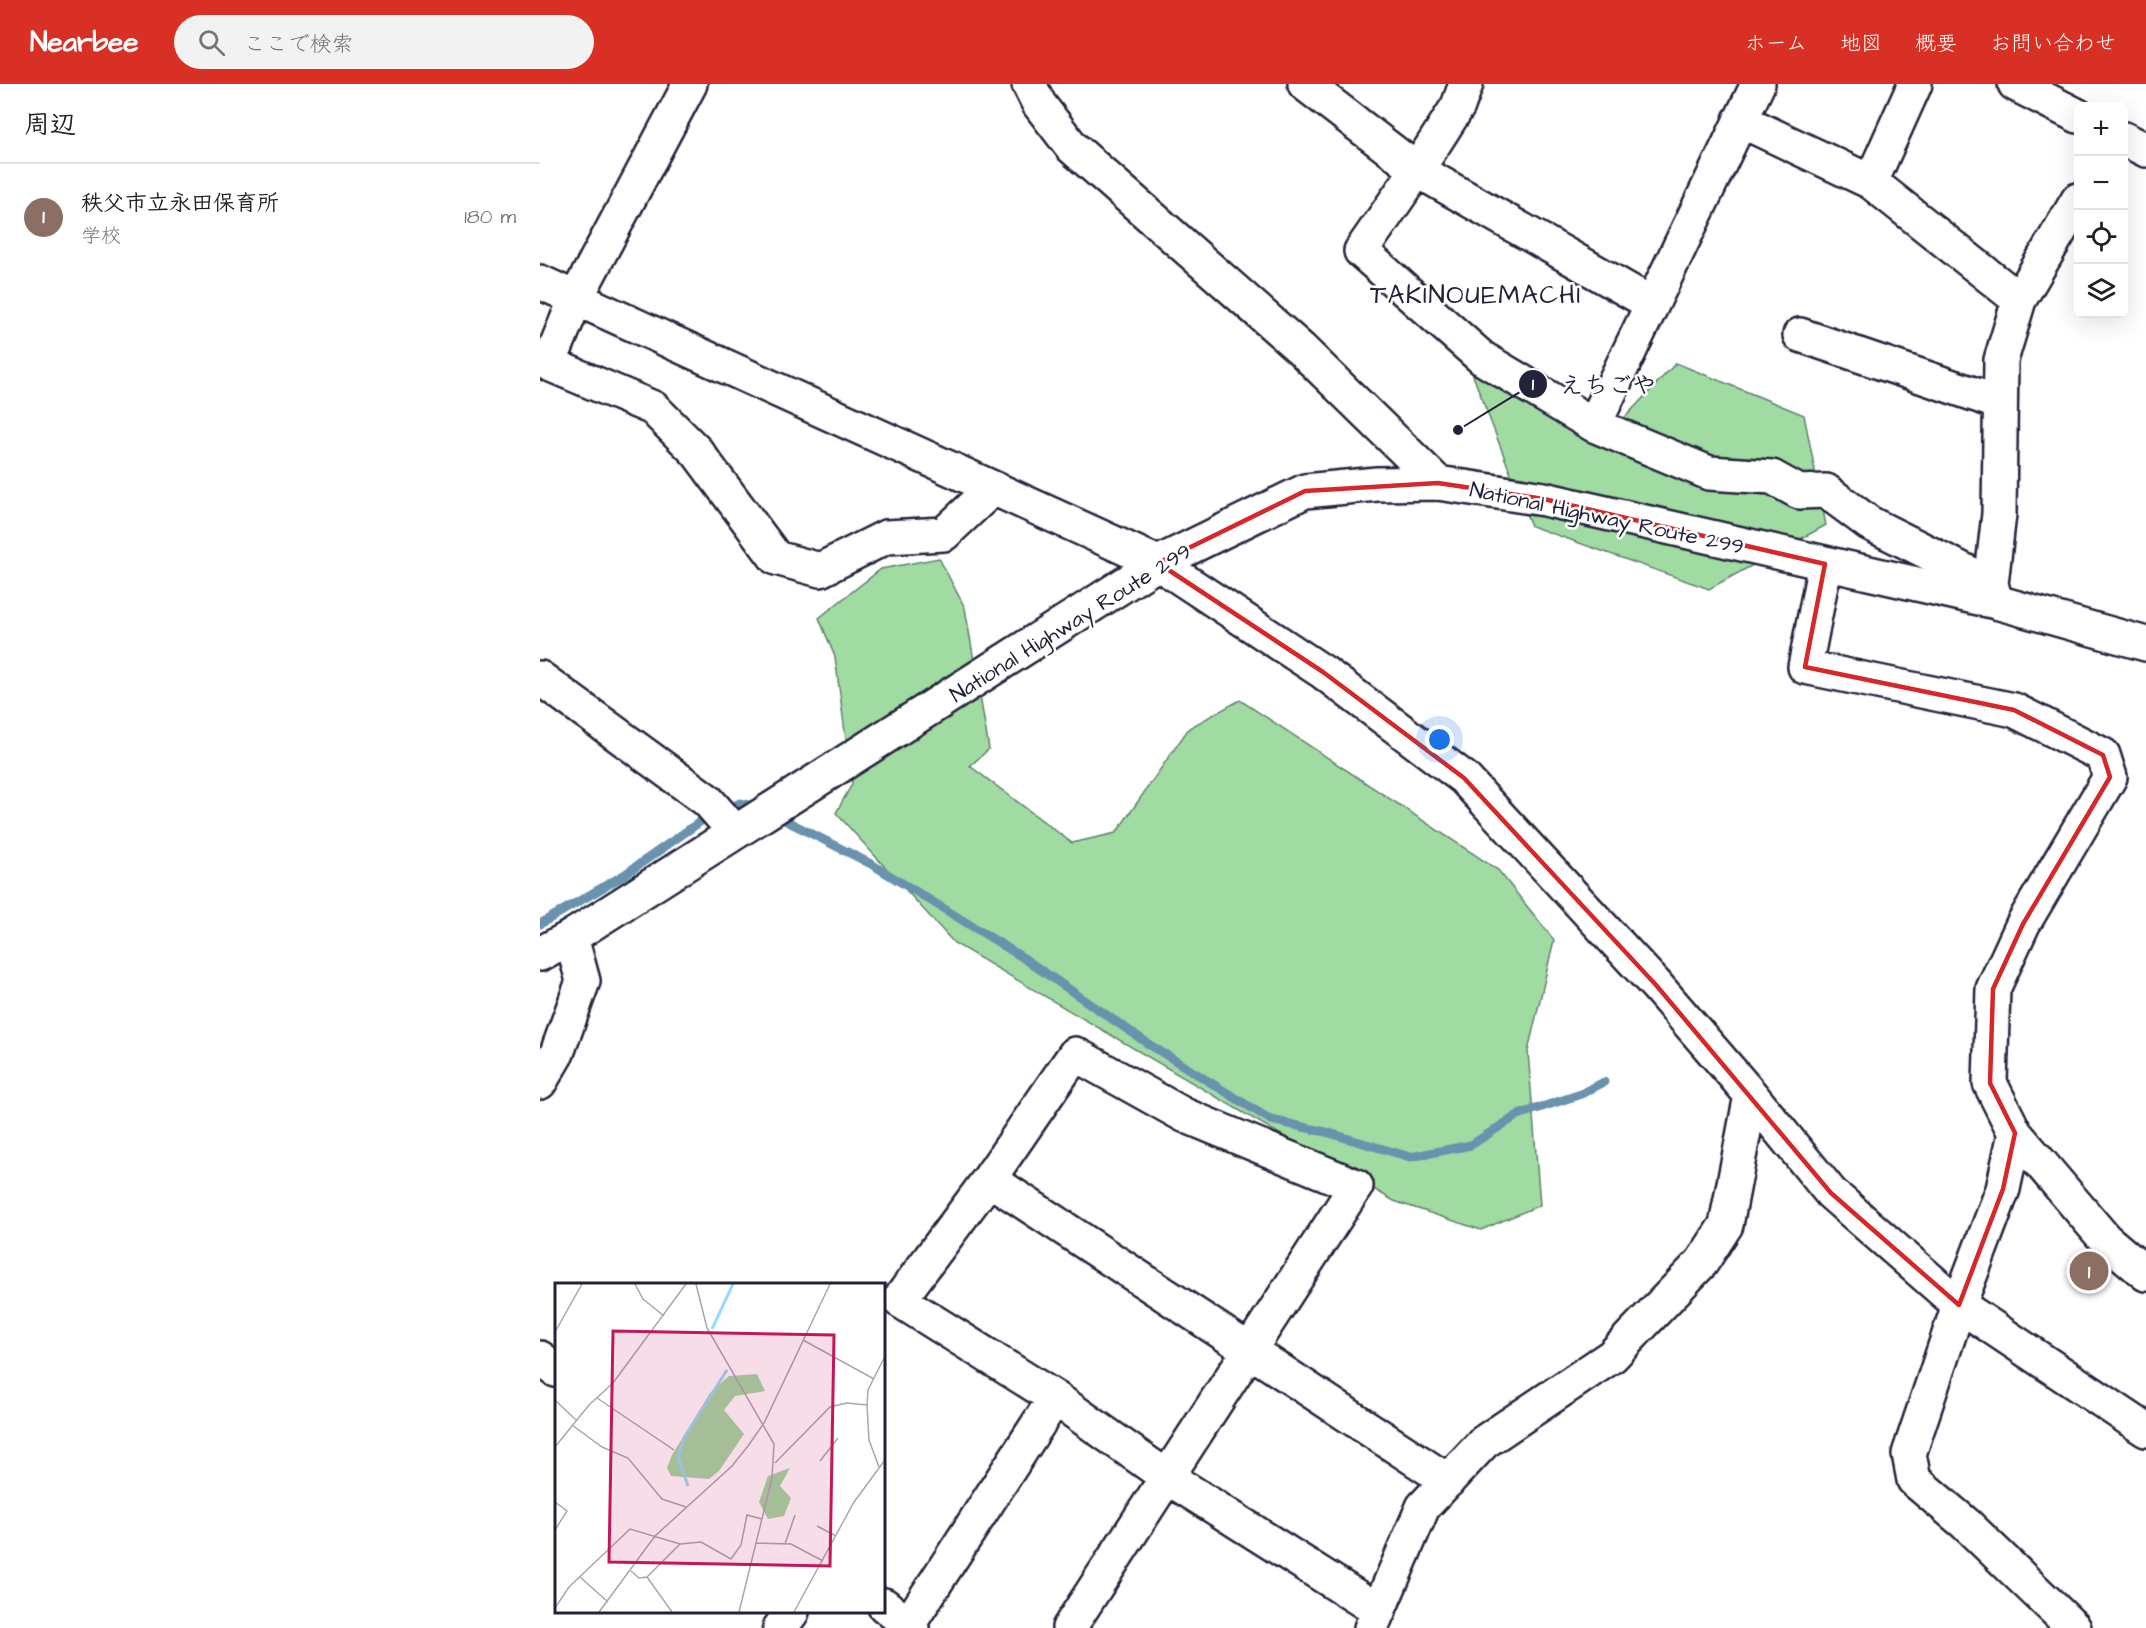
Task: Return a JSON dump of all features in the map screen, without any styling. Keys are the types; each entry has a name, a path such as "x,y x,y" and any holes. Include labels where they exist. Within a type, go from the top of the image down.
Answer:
{"main road":[{"path":"690,84 576,298 549,364 653,408 697,452 776,558 820,570 886,537 944,534 993,488"},
{"path":"1029,84 1039,104 1072,147 1301,349 1438,483"},
{"path":"1305,84 1417,170 1652,304"},
{"path":"1466,84 1458,106 1361,251 1482,358 1594,425 1709,473 1772,477 1799,492 1826,491 1869,523 1994,593 1999,514 2001,360 2019,300 2074,208"},
{"path":"1594,425 1758,84"},
{"path":"1871,182 1915,84"},
{"path":"2015,84 2074,114"},
{"path":"1740,120 1871,182 2019,300"},
{"path":"2128,141 2146,150"},
{"path":"540,282 1158,563 1323,672 1464,778 1656,985 1831,1192 1959,1305 2146,1430"},
{"path":"1800,335 2000,403"},
{"name":"National Highway Route 299","path":"553,942 735,832 1158,563 1305,491 1377,484 1438,483 1544,500 1825,564 1994,593 2146,644"},
{"path":"1825,564 1805,667 2014,710 2103,755 2110,777 2023,924 1993,990 1990,1083 2015,1132 2105,1239 2146,1274"},
{"path":"540,678 708,801 735,832"},
{"path":"540,1082 557,1053 584,981 553,942"},
{"path":"1069,1628 1167,1477 1249,1350 1356,1186 1184,1115 1075,1054 989,1179 899,1300 1055,1398 1167,1477 1375,1619 1423,1507 1484,1442 1612,1356 1702,1262 1726,1226 1751,1095"},
{"path":"2015,1132 2003,1189 1959,1305 1909,1454 1914,1480 1966,1524 2074,1628"},
{"path":"989,1179 1448,1481"},
{"path":"540,1358 555,1369"},
{"path":"901,1619 1055,1398"},
{"path":"780,1628 791,1613"}],"highlighted area":[{"path":"1438,483 1544,499 1825,564 1805,667 2014,710 2103,755 2110,777 2023,924 1993,989 1990,1083 2015,1133 2003,1189 1959,1305 1831,1193 1656,985 1464,778 1323,672 1158,563 1305,491"}],"green space":[{"path":"1676,363 1804,415 1826,525 1709,589 1531,526 1472,373 1598,446"},
{"path":"939,558 965,608 989,749 970,766 1072,843 1116,833 1189,728 1240,700 1498,870 1554,940 1528,1051 1540,1205 1481,1230 1394,1201 954,943 836,813 852,784 835,657 819,618 881,569"}],"waterway":[{"path":"725,810 740,803 757,807"},
{"path":"540,924 624,875 712,815"},
{"path":"775,815 873,865 1022,957 1150,1045 1271,1120 1326,1132 1410,1157 1471,1145 1518,1115 1581,1094 1604,1082"}],"place":[{"name":"えちごや","path":"1458,430"},
{"name":"秩父市立永田保育所","path":"2089,1271"}],"district":[{"name":"TAKINOUEMACHI","path":"1476,294"}]}
